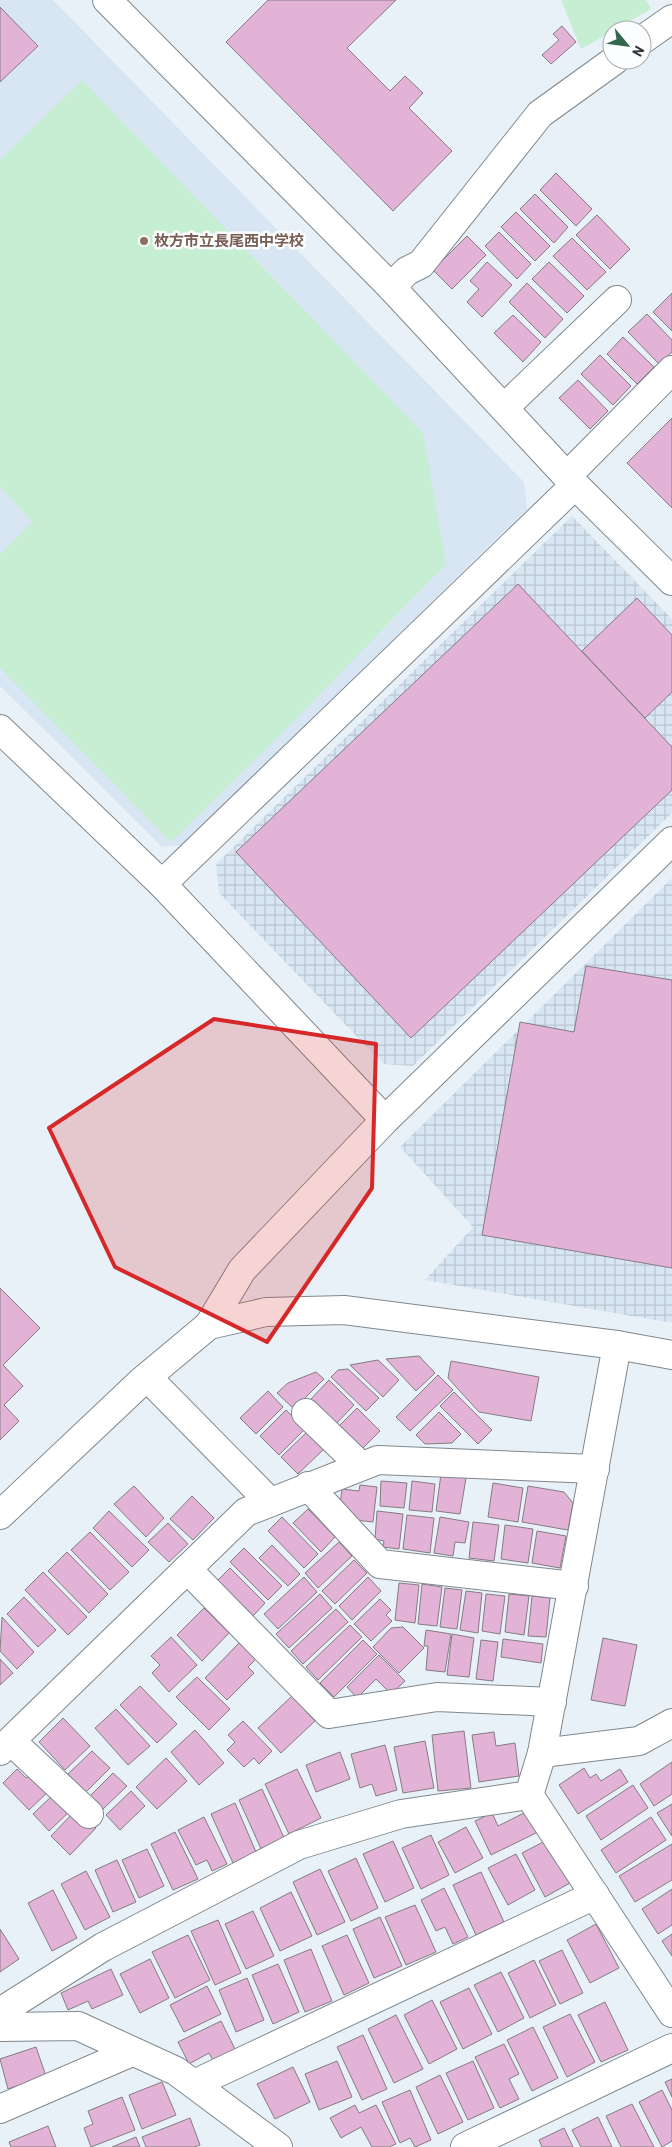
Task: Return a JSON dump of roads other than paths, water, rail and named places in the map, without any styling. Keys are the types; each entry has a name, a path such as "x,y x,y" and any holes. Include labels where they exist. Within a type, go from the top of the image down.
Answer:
{"street":[{"path":"107,0 391,287 571,480 672,581"},
{"path":"652,33 672,19"},
{"path":"391,287 407,271 422,264 540,114 602,69"},
{"path":"504,408 618,300"},
{"path":"162,884 571,480 672,370"},
{"path":"0,729 162,884 385,1120"},
{"path":"0,1515 147,1377 209,1325 242,1270 385,1120 672,840"},
{"path":"209,1325 266,1312 344,1310 617,1345 672,1355"},
{"path":"529,1795 542,1753 552,1702 617,1345"},
{"path":"147,1377 270,1502"},
{"path":"306,1413 361,1466"},
{"path":"89,1814 5,1746 246,1512 378,1460 595,1469"},
{"path":"308,1486 380,1564 574,1586"},
{"path":"187,1569 329,1714 437,1697 552,1702"},
{"path":"542,1753 639,1741 672,1723"},
{"path":"529,1795 672,2013"},
{"path":"0,2012 103,1947 299,1844 401,1814 529,1795"},
{"path":"194,2084 595,1895"},
{"path":"0,2027 78,2026 176,2071 278,2147"},
{"path":"466,2147 672,2048"},
{"path":"0,2109 132,2052"}],"place":[{"name":"枚方市立長尾西中学校","path":"144,241"}]}
